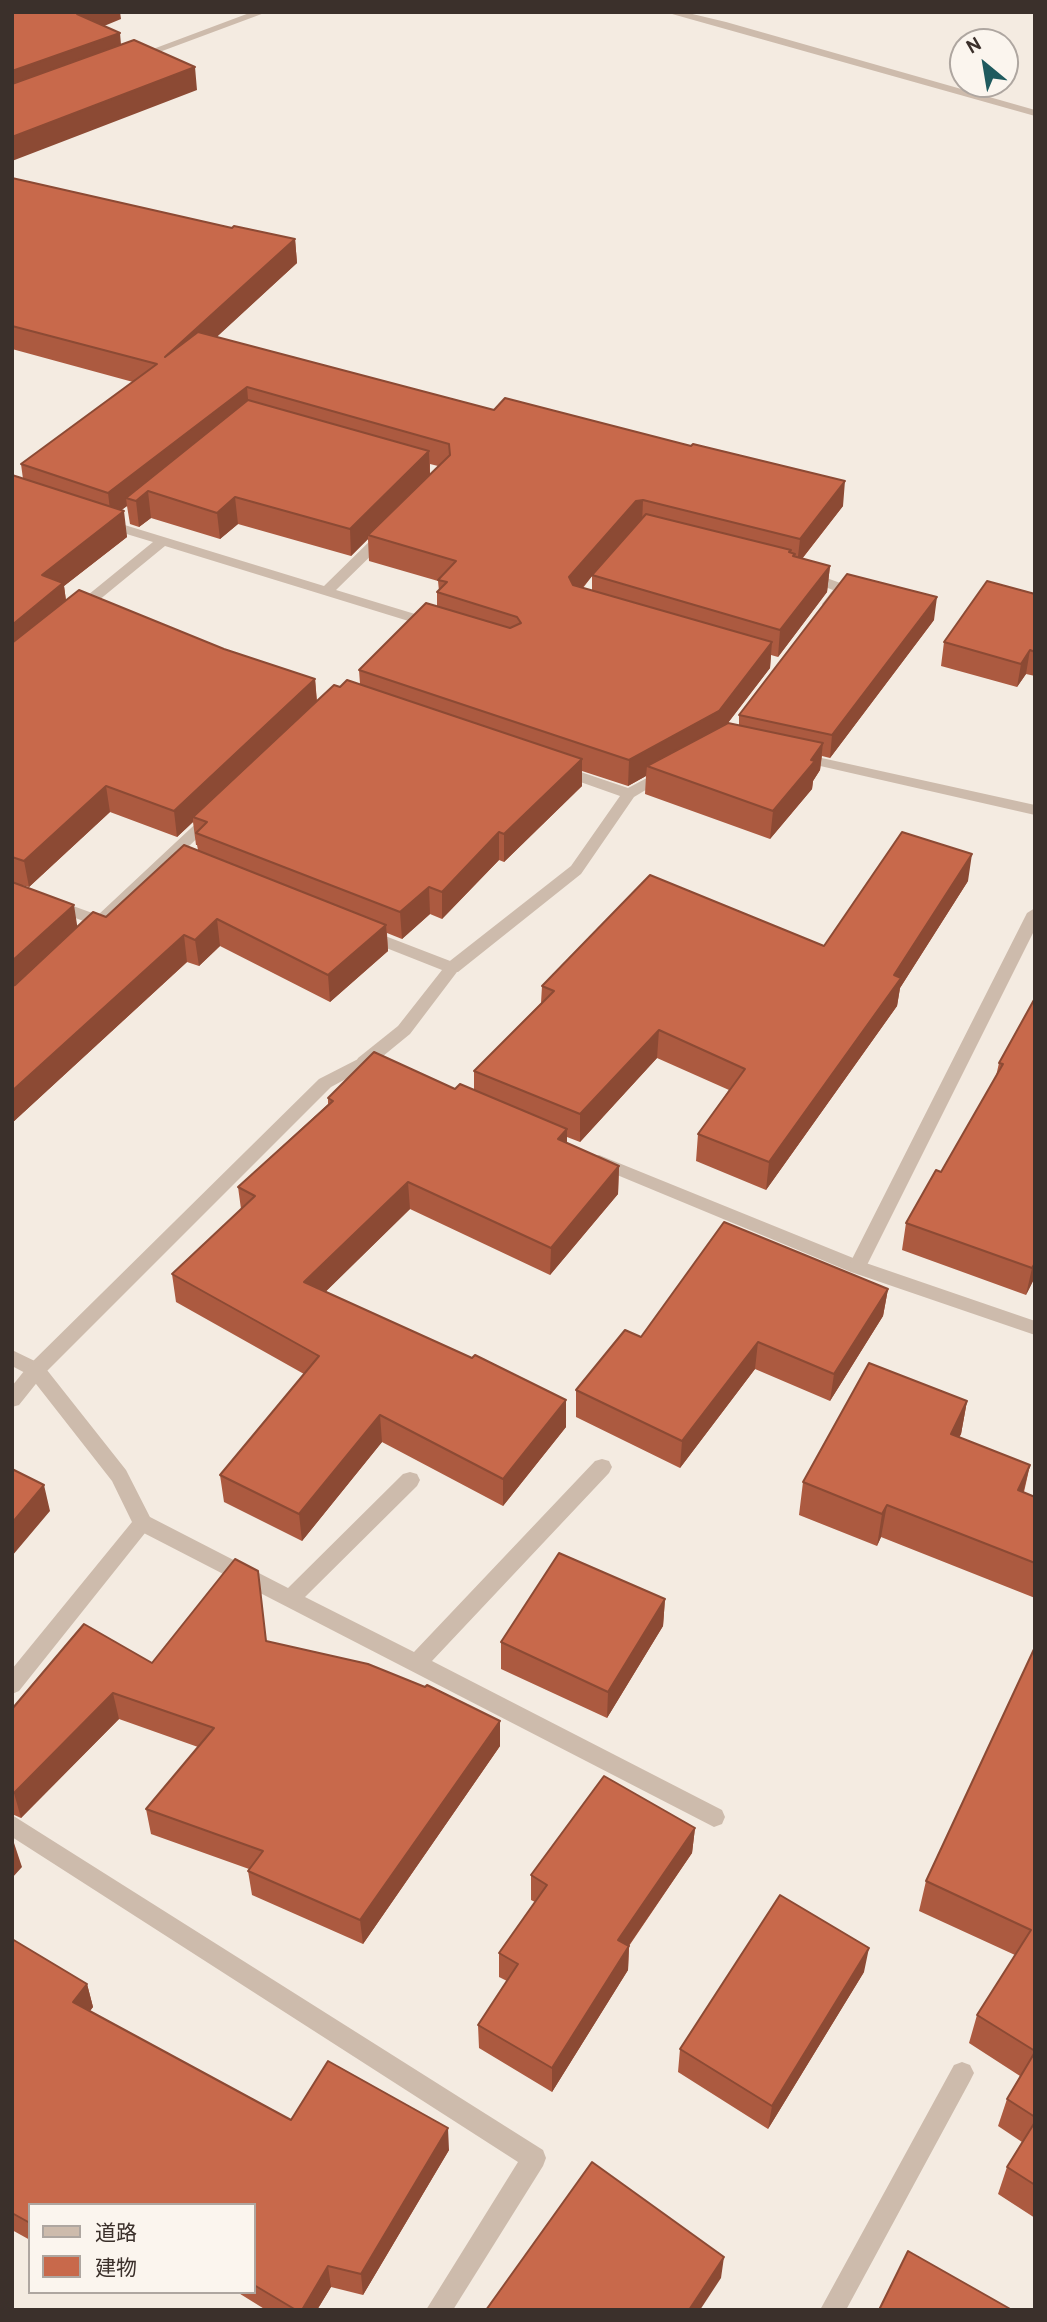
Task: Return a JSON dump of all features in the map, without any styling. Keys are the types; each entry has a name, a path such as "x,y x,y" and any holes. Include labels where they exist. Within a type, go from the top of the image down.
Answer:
{"street":[{"path":"121,63 262,12"},
{"path":"670,12 723,24 1035,113"},
{"path":"88,518 119,522 162,541 326,592 415,625 446,628"},
{"path":"326,592 395,523"},
{"path":"66,621 162,541"},
{"path":"786,569 813,576 841,588 816,621"},
{"path":"790,755 1035,810"},
{"path":"551,767 629,794"},
{"path":"12,1400 36,1370 325,1083 364,1062 404,1030 452,968 576,870 629,794 677,768"},
{"path":"81,941 175,858 219,809"},
{"path":"12,889 101,922"},
{"path":"858,1267 1035,913"},
{"path":"349,927 452,968"},
{"path":"364,1062 390,1073"},
{"path":"583,1154 858,1267 1035,1328"},
{"path":"12,1357 36,1370 119,1476 143,1523 714,1817"},
{"path":"416,1664 602,1467"},
{"path":"290,1600 410,1480"},
{"path":"12,1685 143,1523"},
{"path":"12,1825 534,2158 438,2310"},
{"path":"832,2310 962,2073"}],"building":[{"path":"12,12 82,12 77,14 120,33 12,71"},
{"path":"134,40 195,67 12,137 12,84"},
{"path":"12,178 232,228 234,226 295,239 165,357 198,332 494,410 505,398 691,446 693,444 845,481 800,539 643,500 636,501 569,577 573,585 772,642 719,711 629,760 359,670 426,603 510,628 521,623 517,617 437,592 447,582 438,580 456,561 368,535 450,455 449,444 247,387 108,493 21,464 157,364 12,326"},
{"path":"248,400 429,451 350,529 235,497 217,513 148,491 136,501 126,498"},
{"path":"12,475 124,511 42,575 63,583 12,625"},
{"path":"646,514 791,550 789,552 795,554 793,556 830,566 780,630 592,575"},
{"path":"847,574 937,597 832,735 739,715"},
{"path":"987,581 1035,594 1035,652 1030,650 1021,664 944,642"},
{"path":"79,590 224,649 315,679 174,811 106,786 24,861 12,857 12,643"},
{"path":"347,680 582,759 504,834 499,832 442,892 429,887 400,912 196,833 207,822 193,817 334,685 340,687"},
{"path":"728,723 823,743 811,760 815,761 773,811 647,766"},
{"path":"902,832 972,854 894,975 901,978 769,1162 698,1134 745,1069 659,1030 580,1114 474,1071 554,991 542,986 650,875 824,946"},
{"path":"184,845 386,925 328,975 217,919 195,940 184,935 12,1091 12,986 93,912 106,917"},
{"path":"12,882 74,905 12,961"},
{"path":"1035,998 1035,1263 1032,1268 906,1223 936,1170 941,1172 1003,1064 999,1063"},
{"path":"374,1052 455,1089 460,1084 567,1129 558,1139 619,1166 551,1248 408,1182 304,1282 472,1358 475,1355 566,1400 503,1479 380,1415 299,1514 220,1475 319,1356 172,1274 255,1196 238,1187 333,1101 328,1098"},
{"path":"724,1222 888,1289 834,1374 758,1342 682,1441 576,1390 625,1330 641,1337"},
{"path":"869,1363 967,1401 951,1434 1030,1465 1018,1490 1035,1497 1035,1563 887,1505 882,1514 803,1482"},
{"path":"12,1469 44,1485 12,1523"},
{"path":"559,1553 665,1599 608,1692 501,1642"},
{"path":"235,1559 258,1571 266,1641 368,1664 425,1687 427,1685 500,1721 360,1920 248,1871 263,1851 146,1809 214,1728 113,1693 14,1793 12,1792 12,1709 84,1624 152,1663"},
{"path":"1035,1647 1035,2051 977,2015 1031,1930 926,1881"},
{"path":"604,1776 695,1828 618,1940 629,1946 552,2068 478,2025 518,1964 499,1953 547,1885 531,1875"},
{"path":"780,1895 869,1948 772,2106 680,2049"},
{"path":"12,1939 87,1984 73,2002 291,2120 328,2061 448,2128 361,2274 328,2266 302,2310 296,2310 256,2286 256,2203 28,2203 28,2222 12,2213"},
{"path":"1035,2052 1035,2117 1007,2099"},
{"path":"1035,2122 1035,2185 1007,2167"},
{"path":"592,2162 724,2257 689,2310 486,2310"},
{"path":"908,2251 1012,2310 879,2310"}]}
